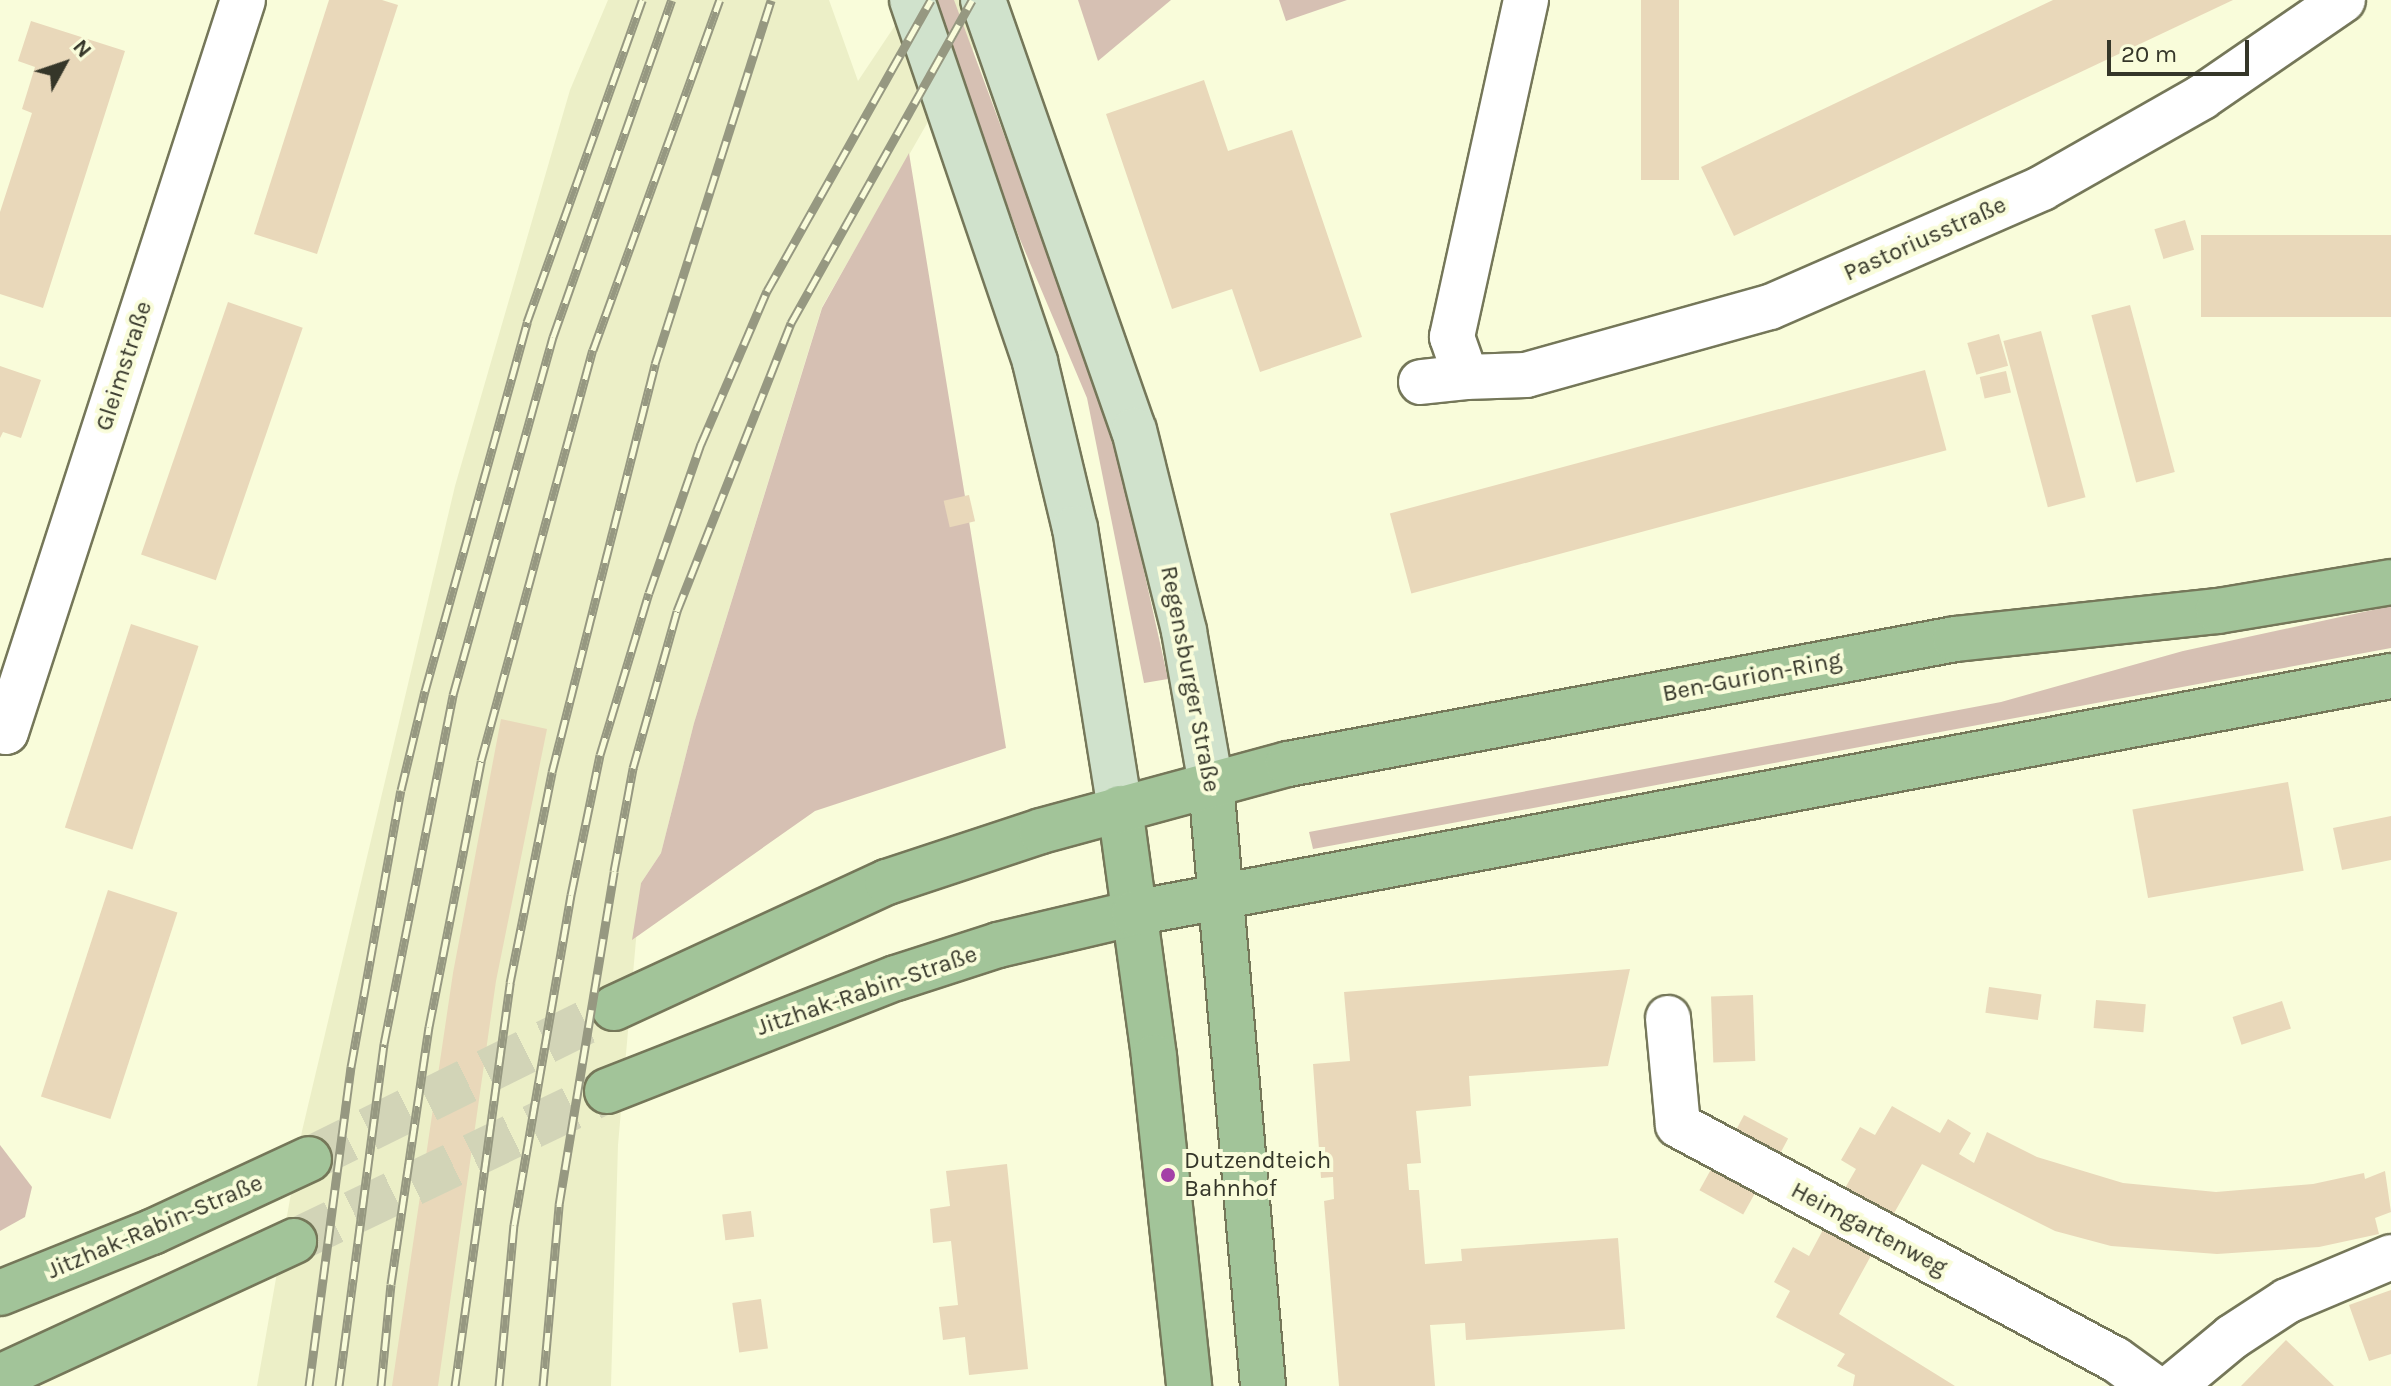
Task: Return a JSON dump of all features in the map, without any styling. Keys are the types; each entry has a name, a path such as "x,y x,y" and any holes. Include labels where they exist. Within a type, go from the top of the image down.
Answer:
{"main road":[{"path":"912,0 1004,258 1039,375 1075,528 1134,913 1189,1386"},
{"name":"Regensburger Straße","path":"983,0 1134,430 1184,631 1211,784 1224,896 1263,1386"},
{"name":"Ben-Gurion-Ring","path":"1120,808 1311,760 1919,645 2218,611 2391,582"},
{"path":"1134,913 2391,676"},
{"path":"614,1008 887,882 1120,808"},
{"name":"Jitzhak-Rabin-Straße","path":"607,1091 896,978 998,945 1134,913"},
{"name":"Jitzhak-Rabin-Straße","path":"0,1293 152,1232 309,1159"},
{"path":"0,1377 294,1241"}],"street":[{"name":"Gleimstraße","path":"2,740 243,0"},
{"path":"1466,377 1452,337 1526,0"},
{"name":"Pastoriusstraße","path":"1421,382 1526,375 1770,307 2042,188 2202,97 2343,0"},
{"name":"Heimgartenweg","path":"1668,1018 1678,1125 2115,1359 2152,1386"},
{"path":"2173,1386 2232,1337 2287,1301 2391,1257"}],"shaded area":[{"path":"608,0 829,0 858,81 912,0 1006,0 945,92 822,307 694,723 661,853 641,883 618,1145 611,1386 257,1386 302,1131 455,486 570,90"},
{"path":"932,0 954,0 1079,337 1124,481 1168,679 1144,683 1087,398 1019,237"},
{"path":"1078,0 1171,0 1098,61"},
{"path":"1279,0 1347,0 1286,21"},
{"path":"909,153 1006,748 815,811 632,940 641,883 661,853 694,723 822,308"},
{"path":"2391,606 2391,648 1313,849 1309,832 2001,702 2183,651"},
{"path":"0,1145 32,1187 25,1217 0,1231"}],"building":[{"path":"329,0 382,0 398,5 317,254 254,234"},
{"path":"1641,0 1679,0 1679,180 1641,180"},
{"path":"2053,0 2233,0 1734,236 1701,167"},
{"path":"31,21 125,51 43,308 0,294 0,212 32,113 22,109 35,67 18,61"},
{"path":"1204,80 1228,151 1292,130 1362,337 1260,372 1232,289 1172,309 1106,114"},
{"path":"2185,220 2194,250 2163,259 2154,229"},
{"path":"2201,235 2391,235 2391,317 2201,317"},
{"path":"228,302 303,328 216,580 141,554"},
{"path":"2130,305 2175,472 2136,482 2091,315"},
{"path":"2041,331 2086,497 2048,507 2003,341"},
{"path":"1999,334 2008,366 1976,375 1967,343"},
{"path":"0,366 41,380 21,438 3,432 0,438"},
{"path":"1925,370 1946,450 1411,594 1390,513"},
{"path":"2006,371 2011,392 1985,399 1980,377"},
{"path":"969,495 975,521 950,527 944,501"},
{"path":"131,624 199,646 132,849 65,828"},
{"path":"501,719 547,729 496,981 438,1386 392,1386 453,973"},
{"path":"2288,782 2304,871 2148,898 2132,809"},
{"path":"2391,816 2391,860 2342,870 2333,828"},
{"path":"108,890 177,913 110,1119 41,1096"},
{"path":"1630,969 1608,1066 1469,1076 1471,1106 1416,1111 1421,1163 1407,1164 1409,1190 1419,1190 1425,1264 1462,1261 1461,1249 1618,1238 1625,1329 1466,1340 1465,1323 1430,1325 1435,1386 1339,1386 1324,1201 1334,1199 1333,1177 1321,1178 1313,1064 1350,1061 1344,992"},
{"path":"1989,987 2041,994 2038,1020 1985,1013"},
{"path":"1753,995 1755,1061 1713,1062 1711,996"},
{"path":"2096,1000 2146,1004 2143,1032 2094,1028"},
{"path":"2282,1001 2291,1029 2242,1045 2233,1017"},
{"path":"1892,1106 1940,1133 1948,1119 1971,1133 1959,1154 1974,1163 1987,1132 2037,1157 2123,1183 2216,1192 2313,1184 2364,1173 2365,1179 2385,1171 2391,1212 2375,1218 2379,1234 2319,1247 2217,1254 2111,1246 2055,1231 1922,1164 1889,1222 1841,1195 1856,1169 1841,1160 1860,1127 1875,1135"},
{"path":"1744,1115 1788,1138 1776,1161 1732,1138"},
{"path":"1007,1164 1028,1369 969,1375 965,1337 943,1340 939,1307 958,1305 951,1241 933,1243 930,1209 950,1206 946,1171"},
{"path":"1714,1164 1758,1188 1743,1214 1699,1190"},
{"path":"751,1211 754,1237 725,1240 722,1215"},
{"path":"1825,1226 1873,1252 1839,1314 1955,1386 1853,1386 1855,1375 1837,1366 1845,1354 1776,1317 1790,1291 1774,1282 1793,1247 1809,1256"},
{"path":"2391,1290 2391,1354 2369,1361 2349,1305"},
{"path":"761,1299 768,1349 739,1353 732,1303"},
{"path":"2286,1340 2334,1386 2241,1386"}],"tunnel":[{"path":"309,1159 614,1008"},
{"path":"294,1241 607,1091"}],"railway":[{"path":"309,1386 351,1067 401,790 425,691 527,322 642,0"},
{"path":"339,1386 384,1044 453,695 553,337 672,0"},
{"path":"381,1386 391,1284 429,1027 481,761 593,350 720,0"},
{"path":"455,1386 510,983 552,772 655,364 771,0"},
{"path":"499,1386 514,1225 571,895 600,755 649,593 701,444 767,291 931,0"},
{"path":"543,1386 559,1205 614,871 633,768 677,611 791,323 972,0"}],"place":[{"name":"Dutzendteich Bahnhof","path":"1168,1175"}]}
